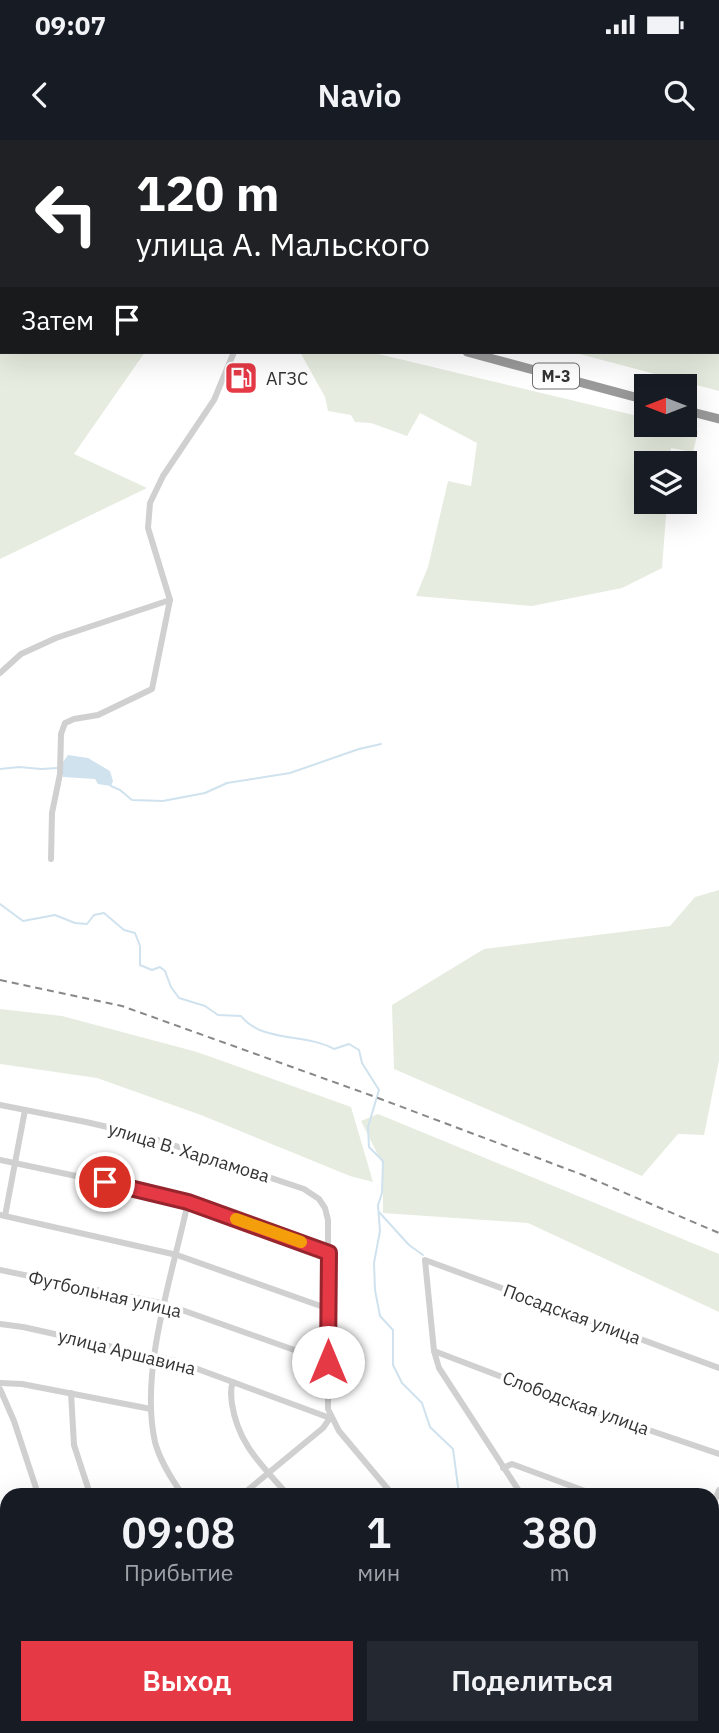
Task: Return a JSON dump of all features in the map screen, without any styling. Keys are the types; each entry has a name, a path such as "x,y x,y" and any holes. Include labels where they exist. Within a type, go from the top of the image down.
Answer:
{"highway":[{"name":"М-3","path":"474,354 634,397"},
{"path":"697,413 719,419"}],"street":[{"path":"51,859 52,813 60,774 61,734 65,723 98,715 152,689 170,600 148,528 150,503 163,476 214,400 233,354"},
{"path":"0,673 21,654 56,638 170,600"},
{"name":"улица В. Харламова","path":"0,1105 146,1136 304,1189 319,1199 325,1208 329,1253 330,1418"},
{"path":"25,1110 16,1164 3,1215 177,1255 329,1309"},
{"path":"0,1160 166,1195 329,1253"},
{"path":"178,1488 165,1470 155,1441 151,1409 154,1355 188,1202"},
{"name":"Посадская улица","path":"434,1351 425,1260 719,1368"},
{"name":"Футбольная улица","path":"0,1270 165,1304 328,1362"},
{"name":"улица Аршавина","path":"0,1324 154,1355 330,1418"},
{"path":"434,1351 439,1368 517,1488"},
{"name":"Слободская улица","path":"434,1351 719,1454"},
{"path":"233,1382 232,1398 239,1432 246,1446 282,1488"},
{"path":"0,1383 22,1384 151,1409"},
{"path":"0,1389 14,1421 36,1488"},
{"path":"71,1393 74,1446 88,1488"},
{"path":"250,1488 323,1428 330,1418 387,1488"},
{"path":"503,1468 512,1464 577,1488"}],"shaded area":[{"path":"0,354 144,354 74,454 147,488 0,559"},
{"path":"301,354 378,354 634,415 634,438 697,437 693,451 671,448 671,451 634,451 634,514 666,514 662,568 622,588 532,606 416,596 428,567 448,481 471,486 477,443 420,413 407,436 371,423 355,422 351,415 328,411 325,397"},
{"path":"580,354 719,354 719,391 697,385 697,374 655,374"},
{"path":"719,890 719,1060 704,1135 678,1134 642,1176 394,1069 392,1005 484,949 670,926 695,897"},
{"path":"0,1009 62,1016 197,1052 351,1107 373,1182 350,1176 201,1115 97,1078 0,1064"},
{"path":"378,1114 719,1254 719,1312 528,1223 383,1213 383,1165 361,1121"}],"water":[{"path":"68,755 88,758 110,771 113,781 111,786 98,784 95,779 63,777 63,762"}],"waterway":[{"path":"111,786 132,800 163,801 205,793 227,783 290,773 381,744"},
{"path":"0,769 58,768"},
{"path":"0,904 23,921 55,915 75,923 87,924 94,915 104,913 124,930 135,933 140,946 140,965 152,970 160,967 165,971 179,998 205,1006 218,1015 241,1016 250,1025 272,1034 311,1041 334,1049 349,1044 359,1050 362,1063 379,1090 368,1127 369,1147 383,1161 382,1193 378,1205 380,1231 374,1263 380,1316 393,1330 393,1365 402,1383 422,1403 430,1427 453,1449 458,1488"},
{"path":"379,1212 409,1245 423,1255"}],"railway":[{"path":"0,980 122,1006 583,1175 719,1233"}],"slow traffic":[{"path":"236,1219 301,1242"}],"place":[{"name":"АГЗС","path":"241,378"}],"route":[{"path":"105,1182 166,1195 329,1253 328,1362"}]}
